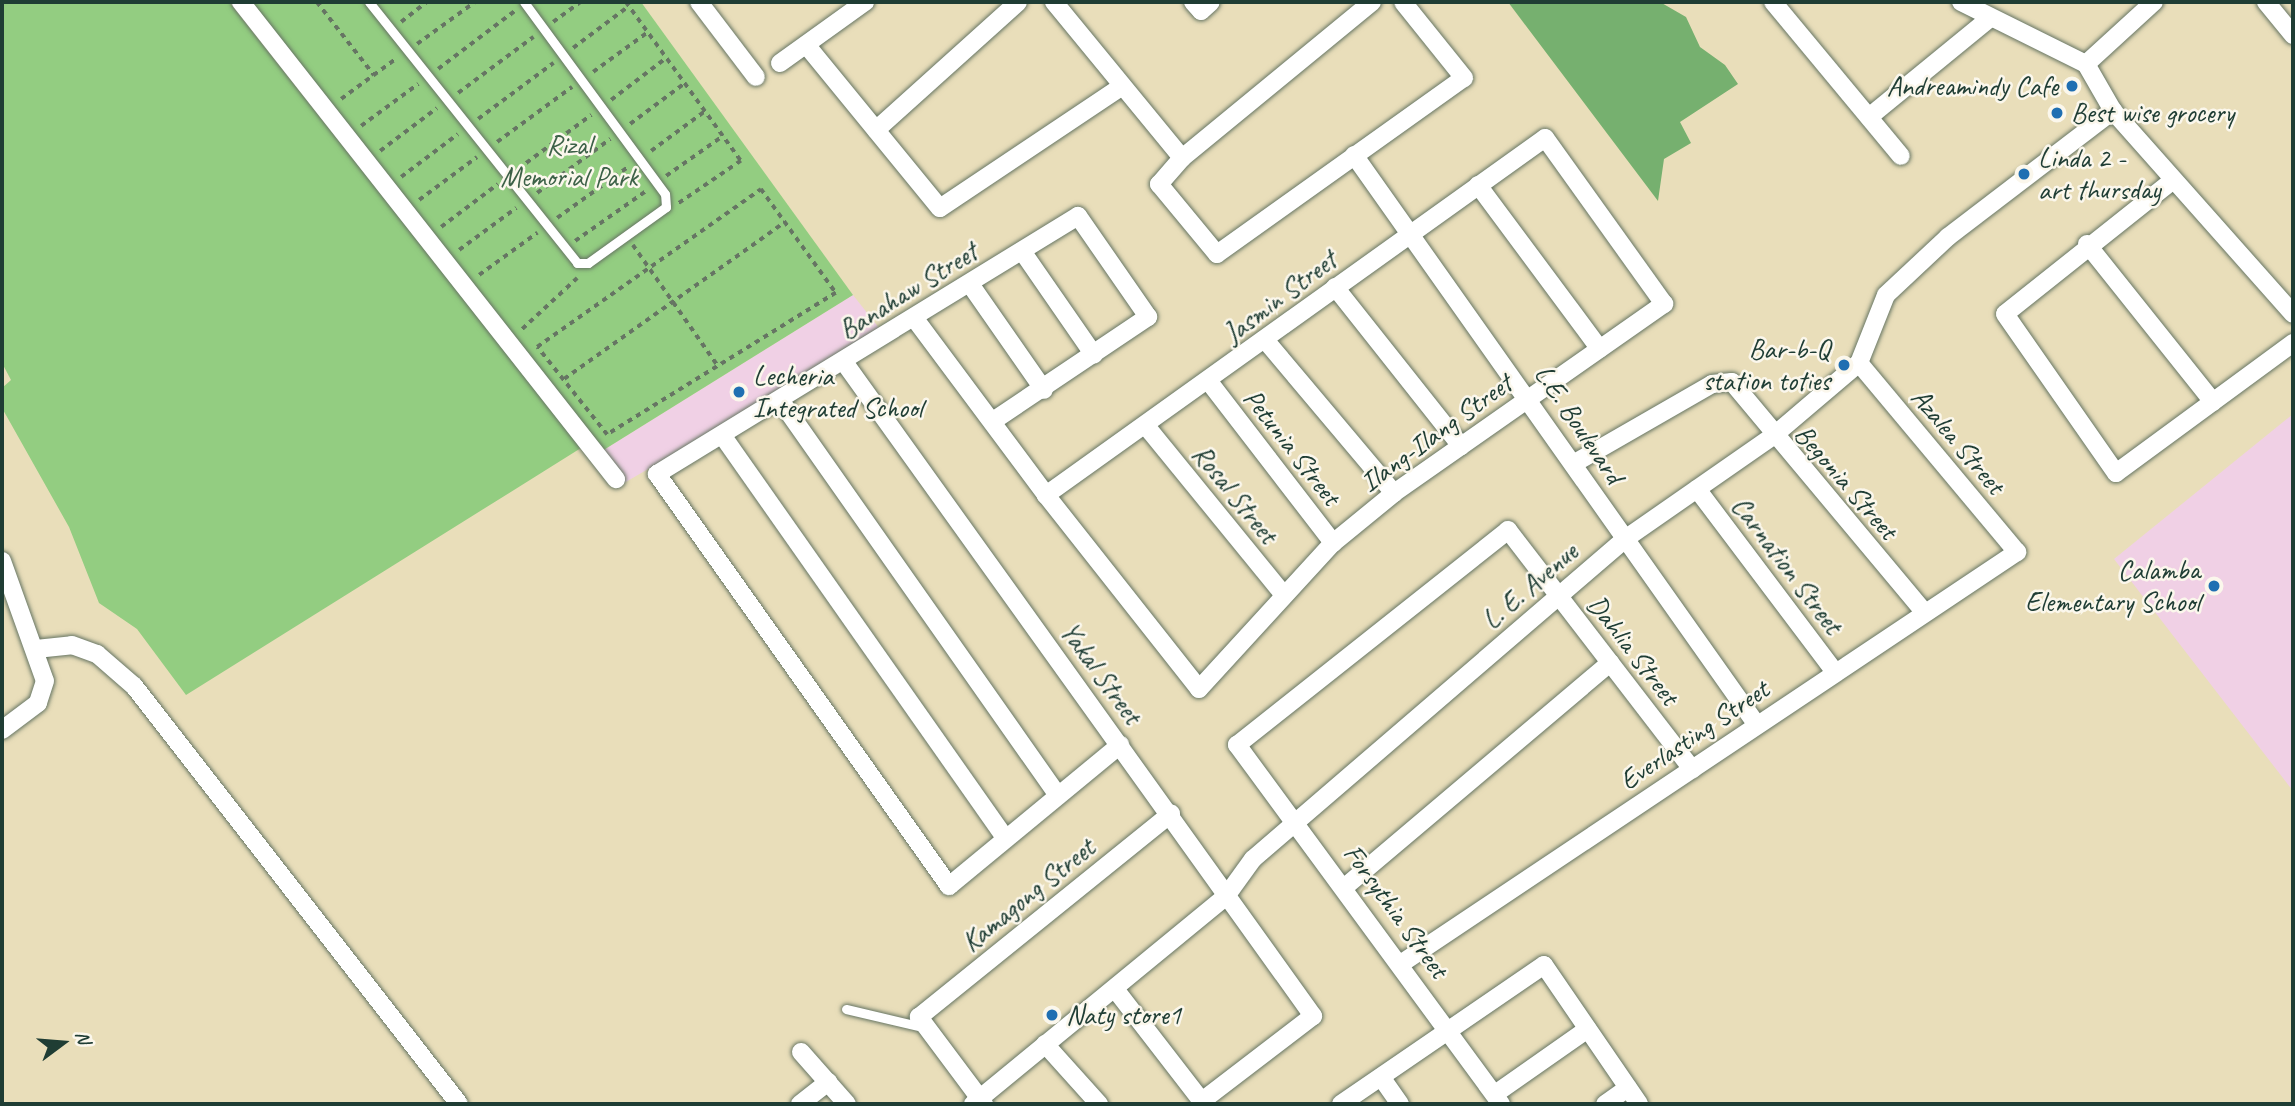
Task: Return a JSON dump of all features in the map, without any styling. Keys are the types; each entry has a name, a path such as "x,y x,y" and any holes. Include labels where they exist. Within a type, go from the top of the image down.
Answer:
{"street":[{"path":"241,2 616,479"},
{"path":"699,2 756,78"},
{"path":"780,63 808,47 865,2"},
{"path":"876,130 1018,2"},
{"path":"1054,2 1182,158"},
{"path":"1193,2 1201,11 1211,2"},
{"path":"1372,2 1182,158 1159,184 1217,254 1464,78 1403,2"},
{"path":"1773,2 1901,156"},
{"path":"1961,2 2087,64 2113,111 2172,181 2293,314"},
{"path":"2087,64 2154,2"},
{"path":"2266,2 2293,35"},
{"path":"1869,117 1990,18"},
{"path":"808,47 940,208 1122,86"},
{"name":"L. E. Avenue","path":"979,1103 1045,1044 1227,895 1252,859 1297,824 1625,539 1772,437 1859,363 1886,295 1948,237 2113,111"},
{"name":"Jasmin Street","path":"1046,495 1210,383 1410,232 1545,138 1664,304"},
{"name":"L.E. Boulevard","path":"1354,155 1530,398 1625,539 1757,725"},
{"path":"2172,181 2087,244 2005,314 2116,473 2293,343"},
{"path":"1478,185 1600,349"},
{"name":"Banahaw Street","path":"1005,838 949,886 657,474 915,319 1078,216 1148,317 1094,355"},
{"path":"2087,244 2213,402"},
{"path":"993,421 1094,355 1022,251"},
{"path":"971,284 1044,390"},
{"path":"1335,287 1461,446"},
{"name":"Ilang-Ilang Street","path":"1046,495 1199,689 1333,543 1394,493 1664,304"},
{"path":"915,319 1046,495"},
{"path":"1266,341 1394,493"},
{"name":"Yakal Street","path":"844,362 1171,814 1313,1016 1203,1103"},
{"name":"Azalea Street","path":"1859,363 2017,552"},
{"name":"Begonia Street","path":"1573,464 1702,389 1732,382 1772,437 1924,612"},
{"name":"Petunia Street","path":"1210,383 1333,543"},
{"path":"780,400 1056,792"},
{"name":"Rosal Street","path":"1146,426 1284,594"},
{"path":"722,435 1005,838 1056,792 1120,744"},
{"name":"Carnation Street","path":"1697,489 1835,672"},
{"name":"Dahlia Street","path":"1297,824 1237,745 1508,530 1692,769"},
{"name":"Everlasting Street","path":"1402,963 2017,552"},
{"path":"2,561 36,649 45,681 38,703 2,730"},
{"path":"36,649 72,645 97,654 134,686 458,1104"},
{"path":"1346,886 1610,663"},
{"name":"Kamagong Street","path":"921,1022 1171,814"},
{"name":"Forsythia Street","path":"1297,824 1346,886 1498,1099"},
{"path":"1341,1104 1544,965 1639,1104"},
{"path":"1115,989 1203,1103"},
{"path":"921,1022 979,1103"},
{"path":"1498,1099 1588,1029"},
{"path":"1045,1044 1099,1104"},
{"path":"801,1052 847,1104"},
{"path":"1381,1077 1400,1104"},
{"path":"800,1104 828,1082"},
{"path":"1605,1104 1628,1087"}],"lane":[{"path":"369,2 577,263 588,263 628,237 666,207 665,194 524,3"},
{"path":"846,1009 921,1022"}],"path":[{"path":"317,2 374,75"},
{"path":"391,29 427,2"},
{"path":"380,150 581,2"},
{"path":"361,126 524,3"},
{"path":"401,177 628,4 741,160 666,207"},
{"path":"419,200 648,32"},
{"path":"441,227 667,58"},
{"path":"459,250 685,83"},
{"path":"340,100 346,109"},
{"path":"479,275 705,111"},
{"path":"354,117 367,134"},
{"path":"373,142 387,159"},
{"path":"394,168 407,184"},
{"path":"537,347 761,189 836,293 607,435"},
{"path":"413,192 426,209"},
{"path":"434,218 447,235"},
{"path":"564,380 785,222"},
{"path":"628,237 718,366"},
{"path":"453,242 466,258"},
{"path":"514,319 523,330 578,277 577,263"},
{"path":"472,267 488,286"}],"shaded area":[{"name":"Lecheria Integrated School","path":"853,295 883,333 624,483 602,451"},
{"name":"Calamba Elementary School","path":"2293,414 2293,791 2114,559"}],"green space":[{"path":"2,2 229,2 581,448 186,695 137,629 99,603 69,527 2,408 2,388 11,380 2,363"},
{"name":"Rizal Memorial Park","path":"248,2 641,2 853,295 602,451"},
{"path":"1508,2 1660,2 1686,17 1700,47 1725,65 1738,84 1680,122 1691,143 1664,159 1658,201"}],"place":[{"name":"Andreamindy Cafe","path":"2072,86"},
{"name":"Best wise grocery","path":"2057,113"},
{"name":"Linda 2 - art thursday","path":"2024,174"},
{"name":"Bar-b-Q station toties","path":"1844,365"},
{"name":"Lecheria Integrated School","path":"739,392"},
{"name":"Calamba Elementary School","path":"2214,586"},
{"name":"Naty store1","path":"1052,1015"}]}
